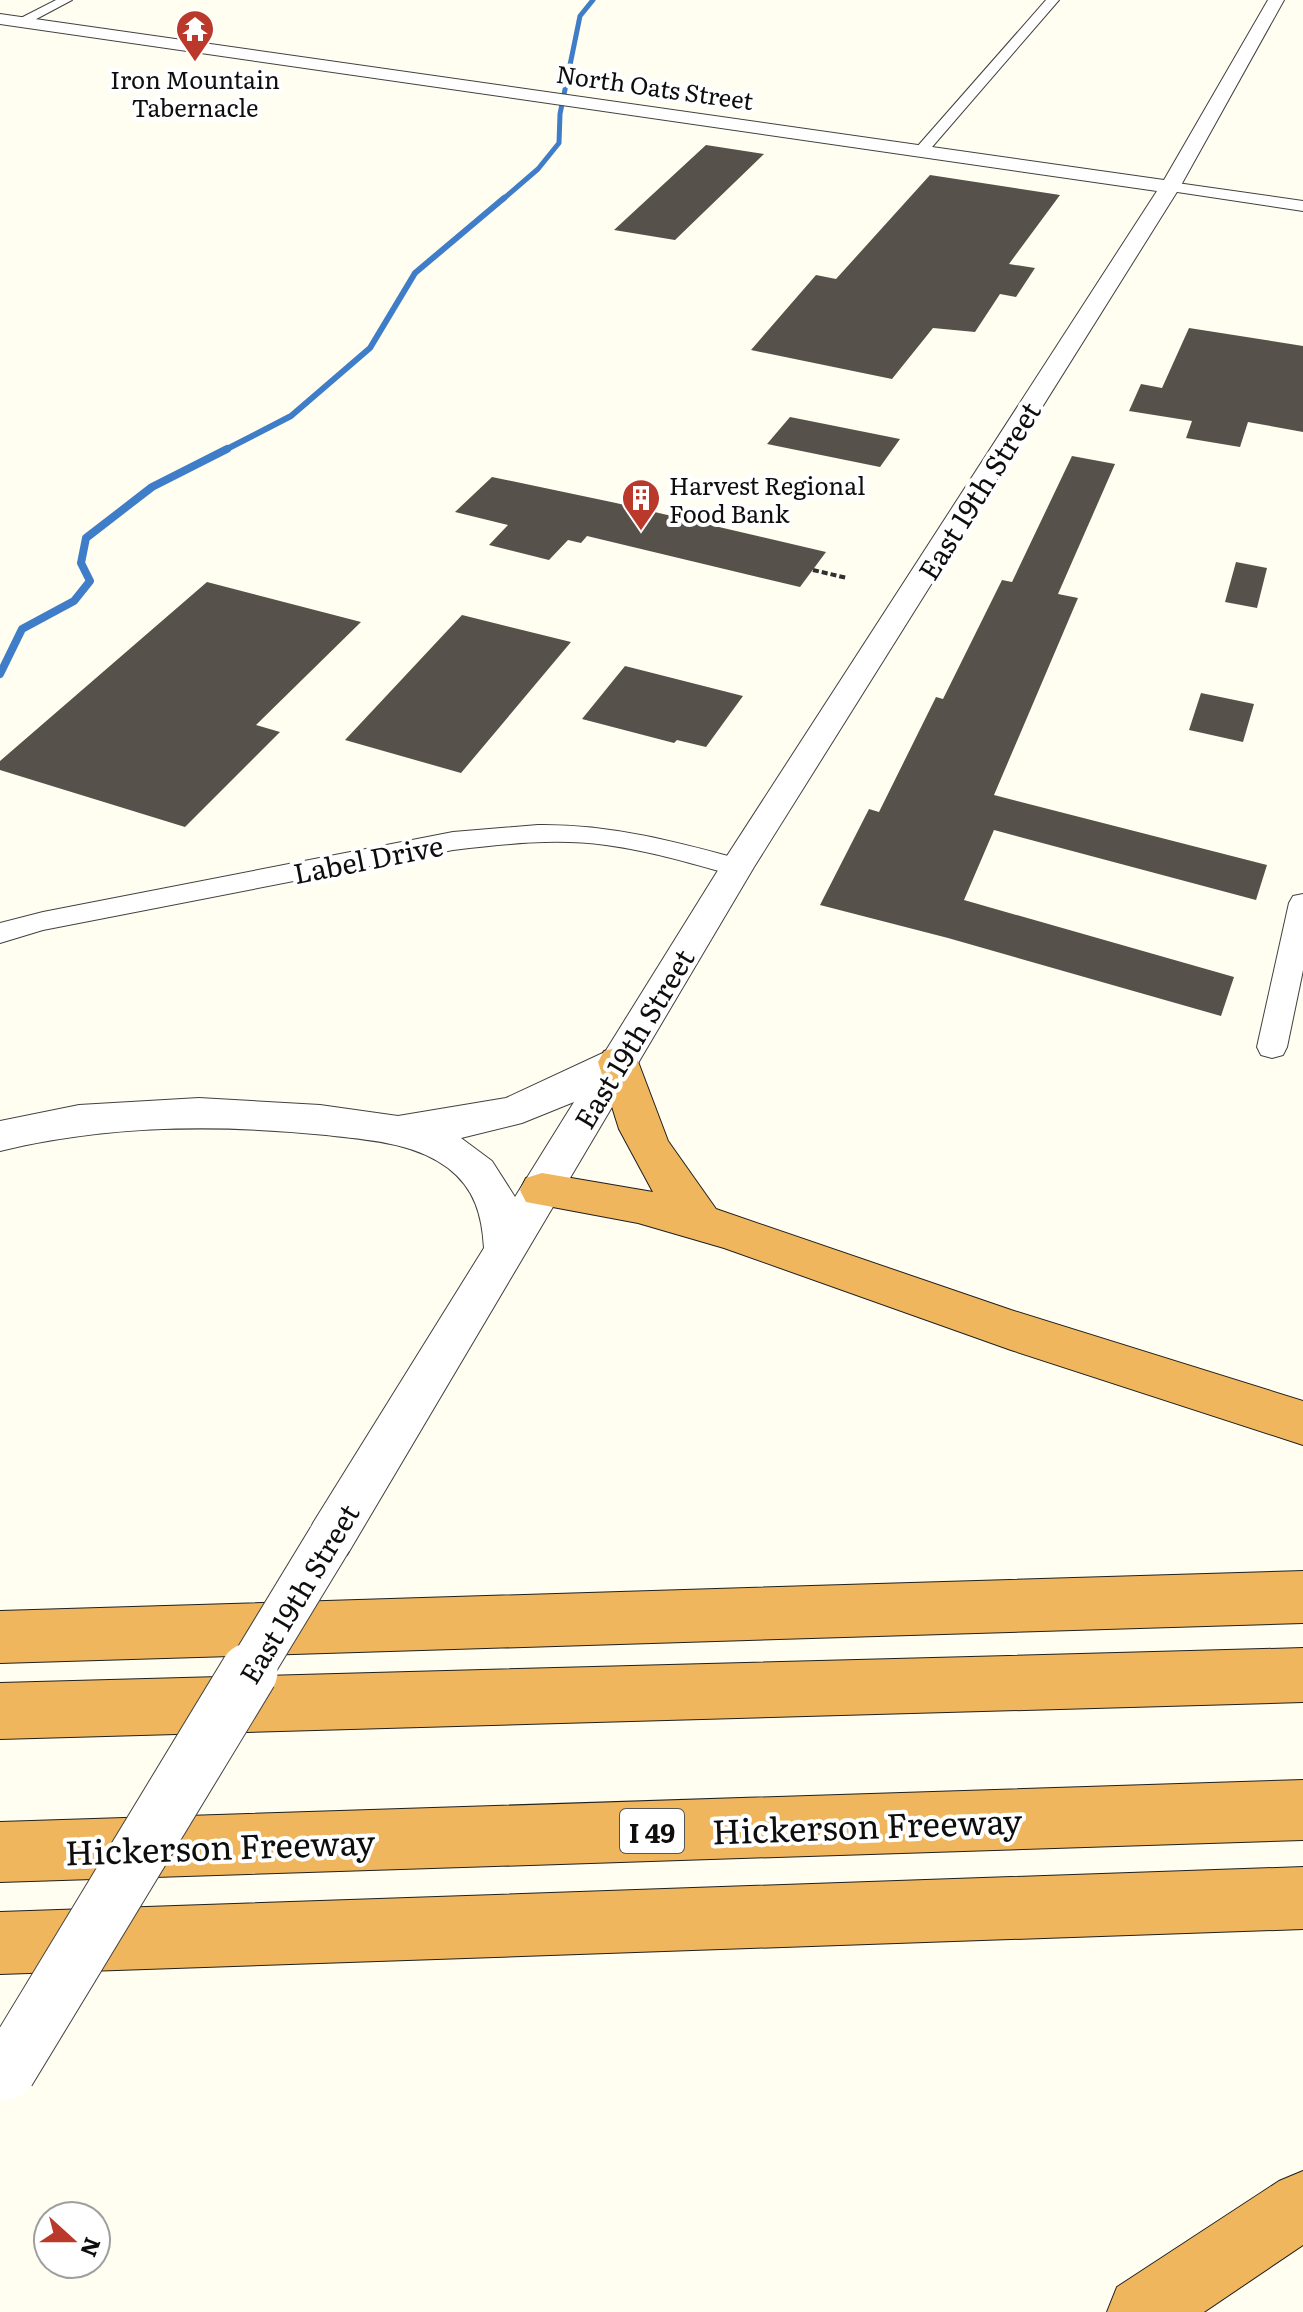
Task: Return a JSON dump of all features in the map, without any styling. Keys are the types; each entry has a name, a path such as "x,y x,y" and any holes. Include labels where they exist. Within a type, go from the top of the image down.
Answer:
{"highway":[{"path":"619,1062 629,1107 652,1157 700,1222"},
{"path":"542,1190 587,1193 644,1205 700,1222 1030,1338 1303,1423"},
{"path":"0,1637 1303,1597"},
{"path":"0,1711 1303,1675"},
{"name":"Hickerson Freeway","path":"0,1852 1303,1810"},
{"path":"0,1943 1303,1898"},
{"path":"1142,2312 1303,2205"}],"street":[{"path":"20,22 66,0"},
{"path":"921,151 1053,0"},
{"name":"East 19th Street","path":"4,2077 737,867 1170,187 1276,0"},
{"name":"North Oats Street","path":"0,19 1303,206"},
{"name":"Label Drive","path":"0,933 43,921 453,841 496,836 579,834 622,838 737,867"},
{"path":"1272,1047 1298,952 1303,903"},
{"path":"0,1136 77,1120 196,1111 396,1129 447,1126 543,1101 619,1062"},
{"path":"396,1129 448,1149 477,1171 502,1210 505,1250"}],"path":[{"path":"813,570 847,578"}],"building":[{"path":"706,145 764,154 675,240 614,230"},
{"path":"930,175 1060,195 1009,264 1035,268 1016,297 1000,294 975,332 933,328 892,379 751,350 816,275 836,279"},
{"path":"1189,328 1303,346 1303,432 1248,422 1240,447 1186,438 1192,421 1129,411 1141,384 1162,388"},
{"path":"790,417 900,439 880,467 767,444"},
{"path":"1072,456 1115,464 1058,594 1078,598 994,795 1267,865 1256,900 994,830 964,900 1234,977 1221,1016 820,905 869,809 879,812 936,697 943,699 1002,580 1012,582"},
{"name":"Harvest Regional Food Bank","path":"492,477 826,552 800,587 587,536 581,543 568,540 549,560 489,545 508,525 455,512"},
{"path":"1236,562 1267,568 1257,608 1225,602"},
{"path":"207,582 361,622 256,725 280,732 185,827 0,770 0,761"},
{"path":"462,615 571,642 461,773 345,740"},
{"path":"625,666 743,696 706,747 677,740 674,743 582,719"},
{"path":"1201,693 1254,704 1243,742 1189,730"}],"waterway":[{"path":"502,200 538,169 559,143 560,114 580,16 593,0"},
{"path":"223,451 291,416 370,348 415,273 504,198"},
{"path":"0,674 22,629 74,601 90,581 81,563 86,538 152,487 227,449"}],"place":[{"name":"Iron Mountain Tabernacle","path":"195,63"},
{"name":"Harvest Regional Food Bank","path":"641,532"}]}
